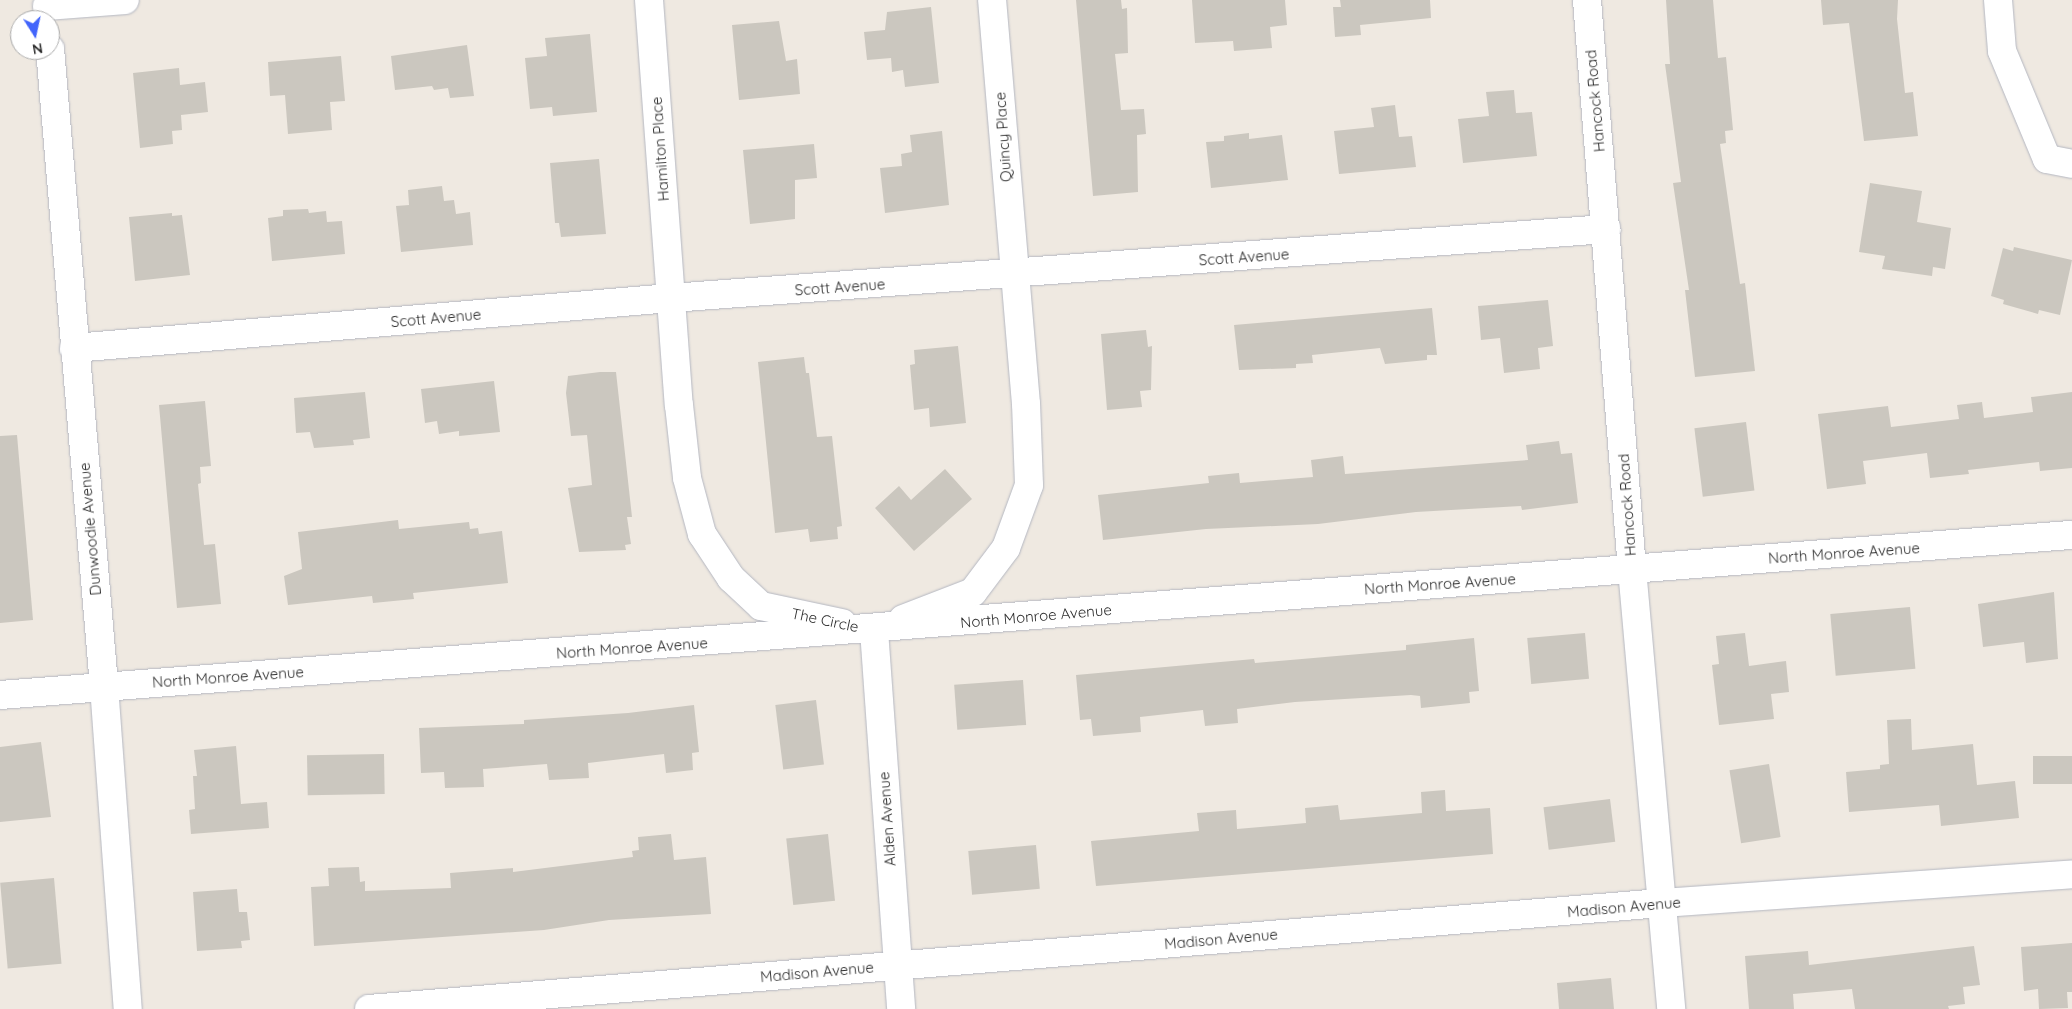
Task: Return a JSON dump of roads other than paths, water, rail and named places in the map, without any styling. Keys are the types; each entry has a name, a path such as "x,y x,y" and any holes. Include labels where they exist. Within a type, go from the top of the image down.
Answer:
{"street":[{"path":"47,9 125,0"},
{"name":"Hamilton Place","path":"649,0 671,298"},
{"name":"Quincy Place","path":"992,0 1013,275"},
{"name":"Hancock Road","path":"1587,0 1632,569 1671,1009"},
{"path":"1998,0 2002,51 2047,159 2072,164"},
{"name":"Dunwoodie Avenue","path":"51,60 104,686 128,1009"},
{"name":"Scott Avenue","path":"74,348 671,298 1013,275 1606,229"},
{"name":"The Circle","path":"671,298 687,478 702,534 730,578 761,606 874,630 973,592 1006,548 1029,485 1026,404 1013,275"},
{"name":"North Monroe Avenue","path":"0,695 874,630 2072,535"},
{"name":"Alden Avenue","path":"874,630 901,1009"},
{"name":"Madison Avenue","path":"369,1009 1662,904 2072,874"}]}
